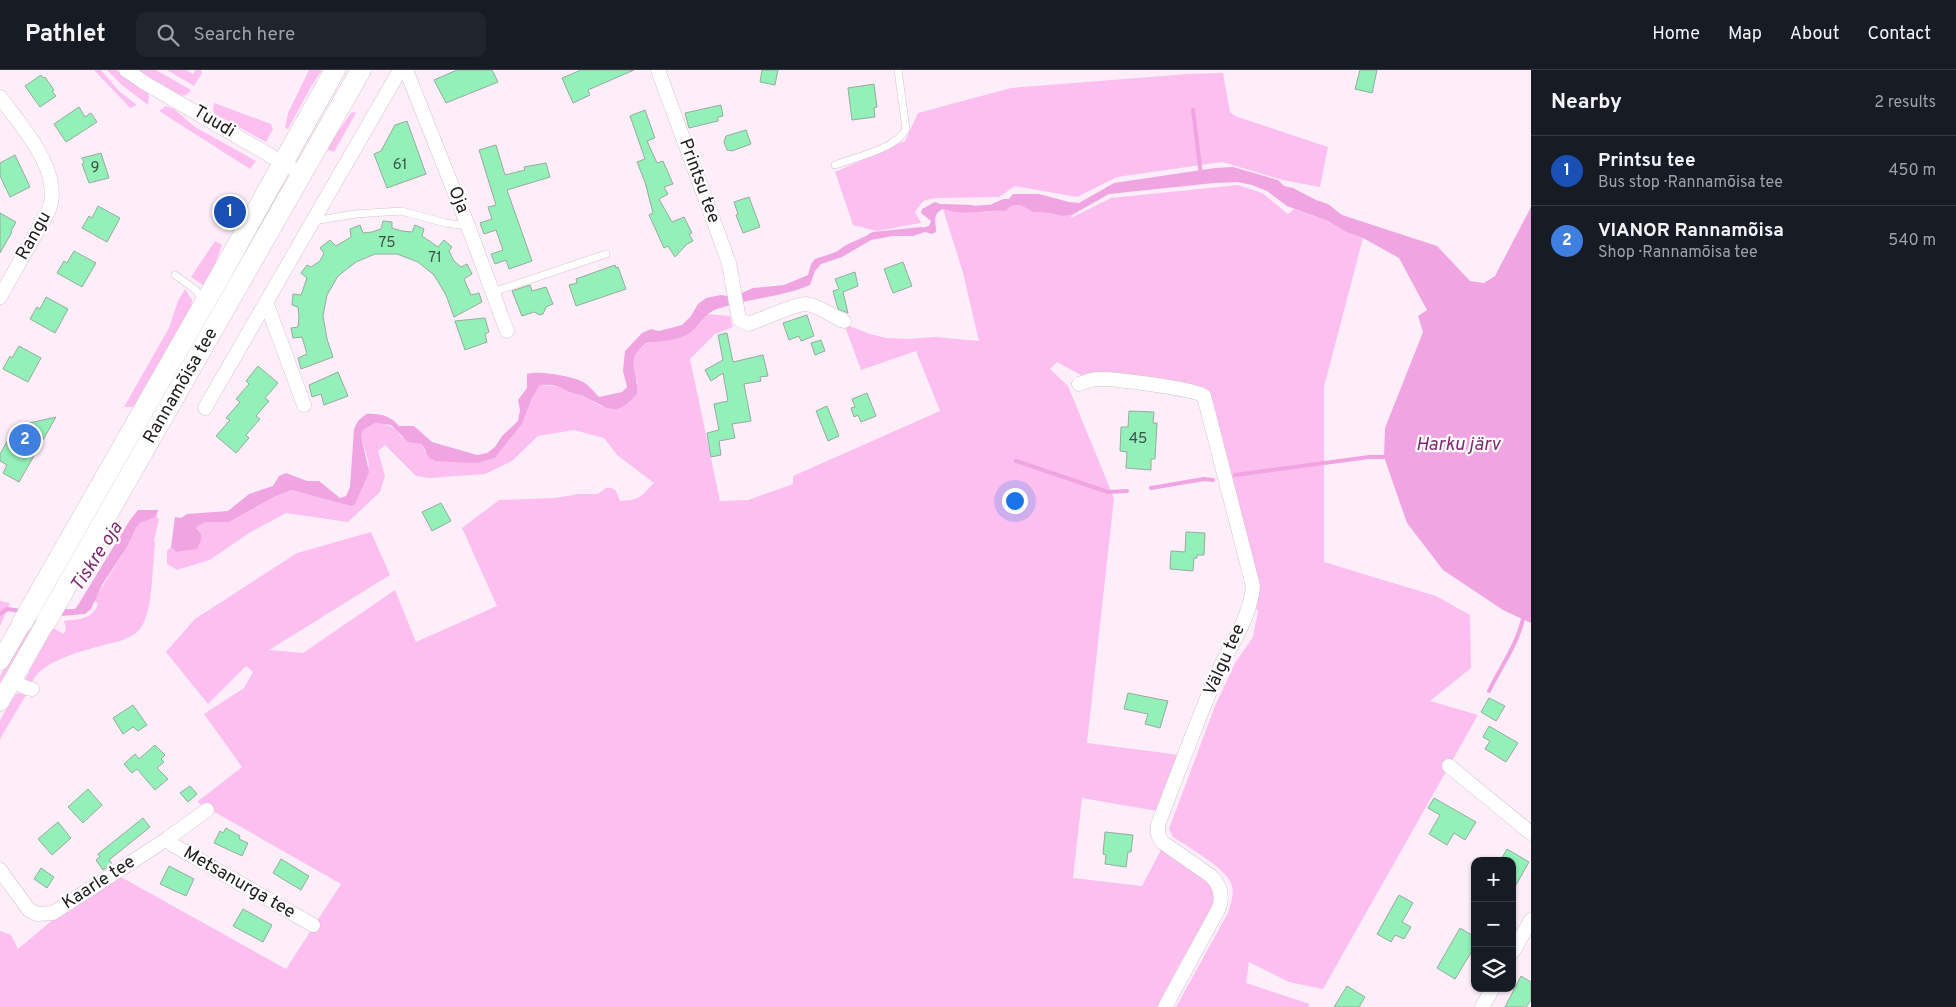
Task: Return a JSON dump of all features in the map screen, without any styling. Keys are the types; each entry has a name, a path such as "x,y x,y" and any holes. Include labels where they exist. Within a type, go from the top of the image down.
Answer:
{"main road":[{"name":"Rannamõisa tee","path":"22,623 205,304 335,70"},
{"name":"Rannamõisa tee","path":"46,622 361,70"}],"street":[{"name":"Tuudi","path":"126,70 145,83 302,174"},
{"path":"205,408 400,70"},
{"name":"Oja","path":"406,70 468,226 507,331"},
{"name":"Printsu tee","path":"658,70 729,262 740,320 748,324 804,304 815,306 832,317 844,321"},
{"name":"Rangu","path":"0,97 38,150 53,188 52,202 48,212 0,297"},
{"path":"266,302 304,405"},
{"name":"Välgu tee","path":"1079,384 1096,379 1175,388 1201,393 1204,396 1253,586 1252,598 1238,634 1218,673 1158,825 1158,834 1162,842 1211,876 1217,882 1220,895 1219,908 1165,1007"},
{"name":"Rannamõisa tee","path":"0,702 46,622"},
{"name":"Rannamõisa tee","path":"0,661 22,623"},
{"path":"12,682 32,689"},
{"path":"1449,766 1531,833"},
{"name":"Kaarle tee","path":"0,870 30,910 37,914 53,913 167,839 206,810"},
{"name":"Metsanurga tee","path":"167,839 173,845 313,925"},
{"path":"1515,947 1531,920"},
{"path":"1482,1007 1491,992"}],"lane":[{"path":"835,165 892,144 902,137 906,129 898,70"},
{"path":"313,221 355,214 401,211 446,223 468,226"},
{"path":"493,292 606,254"},
{"path":"175,275 196,290 205,304"}],"shaded area":[{"path":"94,70 101,70 119,91 137,105 130,108"},
{"path":"107,70 116,70 147,92 149,97 148,105 123,86"},
{"path":"136,70 156,70 191,90 185,95 178,95"},
{"path":"167,70 186,70 193,74 196,70 201,70 202,73 194,86"},
{"path":"309,70 322,70 288,129 285,127 288,113"},
{"path":"1223,73 1230,112 1235,116 1328,147 1320,187 1283,180 1222,162 1117,177 1077,197 1015,186 999,197 935,198 923,201 915,212 921,223 877,231 853,225 835,172 905,141 918,113 1011,88"},
{"path":"214,103 271,124 273,129 266,142 215,114 213,111"},
{"path":"166,106 174,109 195,127 256,161 250,169 159,111"},
{"path":"351,113 356,113 334,152 326,149"},
{"path":"1238,185 1262,193 1288,214 1294,209 1328,221 1346,232 1363,238 1324,387 1324,562 1436,596 1470,615 1471,668 1430,701 1478,715 1323,989 1289,982 1249,962 1246,983 1310,1004 1308,1007 1176,1007 1228,913 1233,891 1231,883 1221,870 1173,837 1169,829 1215,706 1235,663 1253,637 1258,611 1254,606 1211,401 1083,376 1057,362 1050,369 1068,386 1114,498 1087,743 1180,755 1157,811 1082,798 1073,878 1142,886 1162,848 1185,862 1208,881 1215,896 1213,906 1157,1007 0,1007 0,931 11,935 18,949 55,918 121,877 286,969 341,884 197,802 242,767 204,714 244,688 253,672 246,666 208,704 166,652 195,619 297,553 371,532 390,575 269,650 303,653 395,590 416,642 497,606 462,528 499,500 598,494 606,488 612,488 616,491 620,501 627,501 643,495 654,483 617,455 604,438 574,430 538,436 512,461 485,474 429,478 416,476 385,445 378,451 385,476 380,492 348,522 286,513 249,533 210,560 177,570 167,564 167,551 171,547 176,552 197,549 201,541 201,534 196,528 197,526 206,522 229,522 274,497 293,490 355,504 369,464 361,435 363,430 375,423 390,426 401,437 422,444 425,452 470,463 478,463 495,458 522,424 533,396 540,385 565,388 602,407 638,383 632,369 636,355 644,345 679,336 707,314 730,316 733,327 715,334 690,359 720,501 748,500 793,484 793,476 940,411 916,351 861,370 844,324 886,338 935,337 979,341 963,273 943,209 967,213 1006,211 1011,206 1016,205 1033,212 1062,216 1072,215 1071,218 1111,198"},
{"path":"215,241 222,245 213,269 203,285 191,277"},
{"path":"185,289 192,300 191,309 136,405 124,407 169,328 178,301"},
{"path":"156,517 159,519 154,540 150,598 146,618 140,628 123,640 60,659 48,666 29,683 25,679 53,628 64,634 66,628 64,621 84,618 92,613 98,604 94,600 127,547 136,528 140,523"},
{"path":"0,601 10,603 0,626"},
{"path":"28,627 34,628 0,687 0,676"},
{"path":"19,693 26,695 0,739 0,720 15,695"}],"water":[{"name":"Harku järv","path":"1233,167 1278,180 1284,186 1293,188 1328,204 1342,215 1437,246 1470,281 1484,283 1495,276 1531,207 1531,623 1503,610 1443,570 1407,523 1384,457 1385,428 1423,332 1418,316 1427,310 1399,258 1328,221 1287,206 1267,191 1238,182 1109,194 1072,215 1062,216 1033,212 1016,205 1011,206 1006,211 967,213 943,209 937,213 935,221 936,232 932,234 925,232 913,236 893,236 871,240 842,257 821,264 815,271 810,285 787,293 728,305 706,316 686,335 670,340 646,343 635,356 634,367 637,394 629,402 617,409 607,408 582,395 556,386 540,385 533,396 522,424 495,458 478,463 436,461 429,458 422,444 408,442 391,425 375,423 363,430 361,435 369,472 355,504 352,506 292,490 274,497 229,522 206,522 197,526 196,528 201,534 201,541 197,549 176,552 171,547 175,517 181,518 187,514 228,511 249,494 273,486 279,476 286,473 307,481 319,481 340,498 346,496 350,487 354,429 358,421 366,414 384,416 399,426 414,426 432,442 477,455 487,453 495,447 502,436 518,421 520,410 518,400 527,388 527,374 545,373 576,379 586,384 599,397 622,392 627,387 623,371 625,351 642,333 651,329 659,331 682,325 691,316 698,304 706,298 721,295 733,297 753,288 784,285 808,275 811,264 815,259 836,252 866,236 902,233 929,226 931,221 921,213 922,209 935,202 956,207 1000,204 1006,202 1013,194 1039,194 1079,203 1114,183"},
{"path":"138,510 158,510 156,517 140,523 136,528 127,547 102,585 91,609 85,614 61,616 65,609 75,609 78,605"}],"building":[{"path":"457,70 492,70 498,82 446,103 434,80"},
{"path":"581,70 634,70 588,90 590,95 573,103 562,78"},
{"path":"762,70 778,70 775,85 760,82"},
{"path":"1360,70 1377,70 1372,93 1355,89"},
{"path":"41,75 43,78 45,77 56,96 40,107 25,86"},
{"path":"874,84 877,107 874,108 875,117 852,120 848,88"},
{"path":"721,105 723,116 718,117 718,121 689,128 685,113"},
{"path":"79,107 85,117 91,113 97,122 66,142 54,124"},
{"path":"645,110 655,138 647,141 657,163 663,161 673,184 664,187 668,194 659,199 672,222 684,217 692,233 689,234 693,241 687,244 675,257 668,246 664,248 649,215 653,213 645,182 637,162 645,159 630,116"},
{"path":"407,121 426,174 387,188 374,154 381,151 395,125"},
{"path":"746,130 751,144 732,151 727,150 724,142 726,136"},
{"path":"496,145 505,175 525,170 524,167 546,163 550,177 507,190 532,261 509,269 506,260 495,264 491,254 503,250 496,230 484,234 480,223 492,219 488,207 496,205 479,150"},
{"path":"101,153 109,178 89,183 82,164 84,163 82,158"},
{"path":"15,155 30,187 10,197 0,176 0,163"},
{"path":"749,197 760,227 743,233 736,215 738,214 734,202"},
{"path":"98,206 120,218 107,242 82,228 89,216 92,218"},
{"path":"0,213 16,222 0,253"},
{"path":"383,221 392,222 392,228 402,231 412,232 415,225 424,229 422,236 438,247 444,240 452,247 449,251 454,261 461,267 467,264 472,274 464,279 471,295 479,293 482,302 454,317 446,295 434,275 418,262 397,254 375,254 356,262 338,276 327,295 323,316 327,339 333,357 301,369 298,358 307,354 302,337 293,338 291,328 298,327 299,317 298,307 292,305 293,294 301,295 307,278 301,273 307,265 311,267 320,261 324,253 320,248 330,240 336,246 351,237 350,229 360,225 363,233 372,232 381,229"},
{"path":"74,251 96,263 82,287 57,273 64,261 67,263"},
{"path":"903,262 912,286 893,293 884,269"},
{"path":"615,265 616,268 618,267 626,289 576,306 569,285 577,283 576,279"},
{"path":"855,272 858,286 843,292 848,313 838,309 833,291 839,289 835,279"},
{"path":"530,285 532,291 546,287 553,304 546,307 543,314 540,315 534,312 522,316 512,291"},
{"path":"46,297 68,309 55,333 30,319 37,307 40,309"},
{"path":"807,315 814,336 801,341 799,336 789,340 783,323"},
{"path":"485,318 489,332 485,334 487,342 465,350 455,321"},
{"path":"727,333 733,362 763,355 768,376 760,377 761,381 744,384 751,421 732,424 735,438 719,441 721,455 711,457 707,433 719,430 714,404 728,401 723,373 711,381 705,370 723,360 718,335"},
{"path":"821,340 825,351 815,355 811,343"},
{"path":"19,346 41,358 28,382 3,369 10,356 12,358"},
{"path":"258,366 278,383 265,398 269,401 256,416 260,419 246,435 249,438 236,453 216,436 230,420 226,418 240,402 236,399 249,384 246,381"},
{"path":"338,372 348,396 324,405 321,394 312,397 309,385"},
{"path":"867,393 876,416 861,422 858,415 854,417 851,408 855,407 852,399"},
{"path":"827,406 839,436 828,441 816,411"},
{"path":"1129,411 1154,412 1153,423 1157,423 1155,459 1151,459 1151,470 1126,468 1127,452 1120,451 1121,427 1128,427"},
{"path":"56,417 19,482 3,473 7,465 0,461 0,454 16,426"},
{"path":"441,503 451,521 432,531 422,512"},
{"path":"1186,532 1205,533 1204,555 1197,555 1197,558 1194,558 1193,571 1170,569 1171,551 1185,552"},
{"path":"1128,693 1168,701 1160,728 1145,724 1148,714 1124,709"},
{"path":"1489,698 1505,706 1496,721 1481,712"},
{"path":"133,705 147,725 138,731 133,727 123,734 113,718"},
{"path":"1489,726 1518,743 1506,762 1485,749 1490,741 1483,737"},
{"path":"155,745 165,755 161,759 164,762 157,768 168,779 155,790 137,769 132,773 124,764 135,754 139,759"},
{"path":"190,786 197,794 188,802 180,793"},
{"path":"88,789 102,805 83,823 68,807"},
{"path":"1434,798 1476,822 1465,840 1454,833 1447,845 1429,834 1440,815 1428,808"},
{"path":"143,818 150,827 109,860 112,864 103,870 96,860 100,857 98,854"},
{"path":"58,822 71,838 52,855 38,839"},
{"path":"226,828 240,836 239,839 248,843 242,856 214,843 220,831 223,833"},
{"path":"1105,832 1133,835 1131,852 1128,852 1126,867 1105,864 1106,855 1103,854"},
{"path":"1507,849 1529,862 1516,885 1516,857 1502,857"},
{"path":"281,859 309,876 301,890 273,873"},
{"path":"169,866 194,879 186,896 160,884"},
{"path":"41,868 54,877 47,888 34,879"},
{"path":"1399,895 1413,903 1402,922 1411,927 1404,939 1395,935 1391,942 1377,934"},
{"path":"243,909 272,925 263,942 233,926"},
{"path":"1460,928 1471,935 1471,953 1455,979 1437,968"},
{"path":"1521,976 1531,982 1531,1000 1526,1007 1505,1007 1513,992 1516,992 1516,986"},
{"path":"1347,986 1365,997 1359,1007 1334,1007"}],"waterway":[{"path":"1193,110 1201,175"},
{"path":"994,205 1004,201 1011,201"},
{"path":"942,206 972,207"},
{"path":"869,236 921,229"},
{"path":"1235,475 1369,457 1384,457"},
{"path":"1016,461 1108,492 1127,491"},
{"path":"1151,488 1204,479 1213,480"},
{"name":"Tiskre oja","path":"0,614 7,609 21,611"},
{"path":"1489,691 1513,647 1523,619"}],"place":[{"name":"Printsu tee","path":"230,212"},
{"name":"VIANOR Rannamõisa","path":"25,440"}]}
